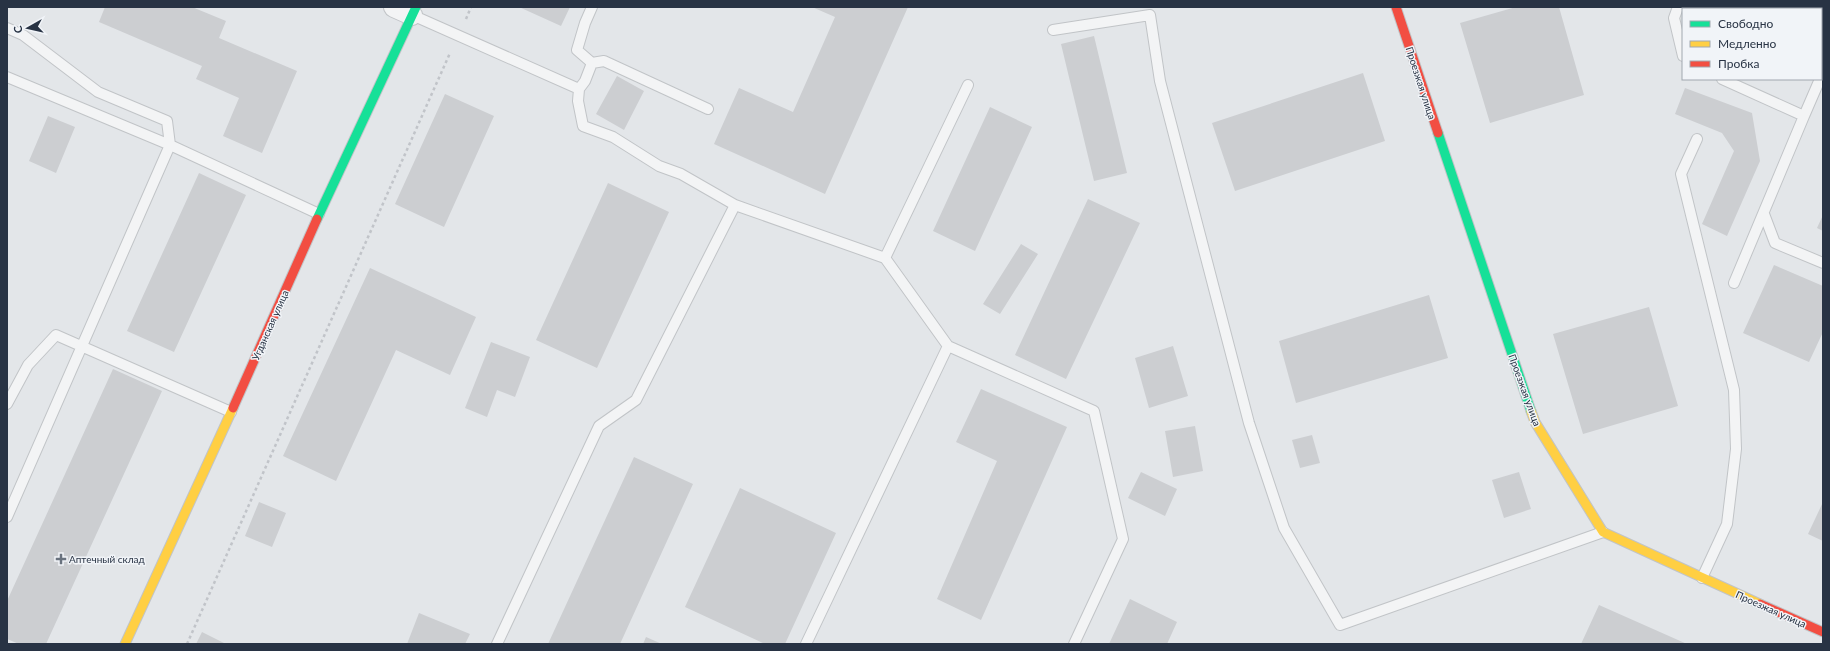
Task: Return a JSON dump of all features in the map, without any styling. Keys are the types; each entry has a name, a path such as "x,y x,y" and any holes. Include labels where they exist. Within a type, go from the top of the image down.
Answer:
{"street":[{"path":"394,7 414,11"},
{"name":"Проезжая улица","path":"1396,7 1535,422 1603,532 1823,632"},
{"name":"Угданская улица","path":"126,644 319,214 414,11"}],"lane":[{"path":"592,7 585,23 577,50 592,63"},
{"path":"1678,7 1674,18 1682,52"},
{"path":"414,11 458,36 579,89"},
{"path":"1053,30 1150,15 1160,81 1249,423 1284,528 1340,625 1603,532"},
{"path":"7,28 23,35 98,92 167,121 170,146 7,517"},
{"path":"592,63 604,61 708,110"},
{"path":"592,63 585,81 579,89 578,101 583,126 613,137 659,166 681,174 735,205 885,258 948,346 1094,411 1123,539 1074,644"},
{"path":"7,77 170,146 319,214"},
{"path":"1724,80 1804,116"},
{"path":"1734,283 1820,80"},
{"path":"885,258 968,85"},
{"path":"1696,139 1681,174 1734,390 1736,449 1727,524 1702,578"},
{"path":"497,644 599,426 636,400 735,205"},
{"path":"1764,214 1775,243 1823,264"},
{"path":"7,404 28,365 56,335 231,412"},
{"path":"806,644 948,346"}],"path":[{"path":"186,644 471,7"}],"building":[{"path":"105,7 192,7 226,21 219,38 297,71 262,153 223,136 239,98 196,79 202,66 99,22"},
{"path":"519,7 570,7 561,26"},
{"path":"812,7 908,7 825,194 714,144 739,88 793,112 835,17"},
{"path":"1516,7 1559,7 1584,95 1490,123 1460,23"},
{"path":"1713,7 1816,7 1816,8"},
{"path":"1094,36 1127,173 1094,181 1061,44"},
{"path":"1363,73 1385,141 1235,191 1212,123"},
{"path":"617,76 644,91 624,130 596,114"},
{"path":"1685,88 1752,113 1760,161 1727,236 1702,224 1734,151 1722,133 1675,114"},
{"path":"445,94 494,116 444,227 395,204"},
{"path":"990,107 1032,127 975,251 933,231"},
{"path":"48,116 75,127 56,173 29,161"},
{"path":"199,173 246,195 174,352 127,331"},
{"path":"608,183 669,212 597,368 536,340"},
{"path":"1088,199 1140,223 1066,379 1015,355"},
{"path":"1823,215 1823,231 1817,228"},
{"path":"1021,244 1038,254 1000,314 983,304"},
{"path":"1774,265 1823,286 1823,332 1809,362 1743,333"},
{"path":"370,268 476,317 450,375 396,350 336,481 283,456"},
{"path":"1429,295 1448,358 1296,403 1279,341"},
{"path":"1649,307 1678,406 1583,434 1553,334"},
{"path":"491,342 530,357 515,397 497,390 487,417 465,408"},
{"path":"1173,346 1188,396 1149,408 1135,358"},
{"path":"113,369 162,391 46,644 19,644 7,639 7,601"},
{"path":"981,389 1067,427 981,620 937,599 997,461 956,442"},
{"path":"1195,426 1203,471 1173,477 1165,431"},
{"path":"1312,435 1320,463 1300,468 1292,440"},
{"path":"634,457 693,484 620,644 548,644"},
{"path":"1141,472 1177,489 1165,516 1128,498"},
{"path":"1519,472 1531,509 1504,518 1492,480"},
{"path":"740,488 836,533 785,644 765,644 685,607"},
{"path":"259,502 286,513 272,547 245,536"},
{"path":"1823,502 1823,541 1808,534"},
{"path":"1130,599 1177,622 1167,644 1109,644"},
{"path":"1599,605 1687,644 1581,644"},
{"path":"419,613 470,634 465,644 407,644"},
{"path":"202,632 226,644 196,644"},
{"path":"646,637 662,644 643,644"}],"traffic: fast":[{"path":"317,219 416,7"},
{"path":"1438,133 1531,411"}],"traffic: slow":[{"path":"125,644 233,408"},
{"path":"1531,411 1535,422 1603,532 1760,604"}],"traffic: jam":[{"path":"1396,7 1438,133"},
{"path":"233,408 317,219"},
{"path":"1760,604 1823,632"}],"place":[{"name":"Аптечный склад","path":"61,559"}]}
